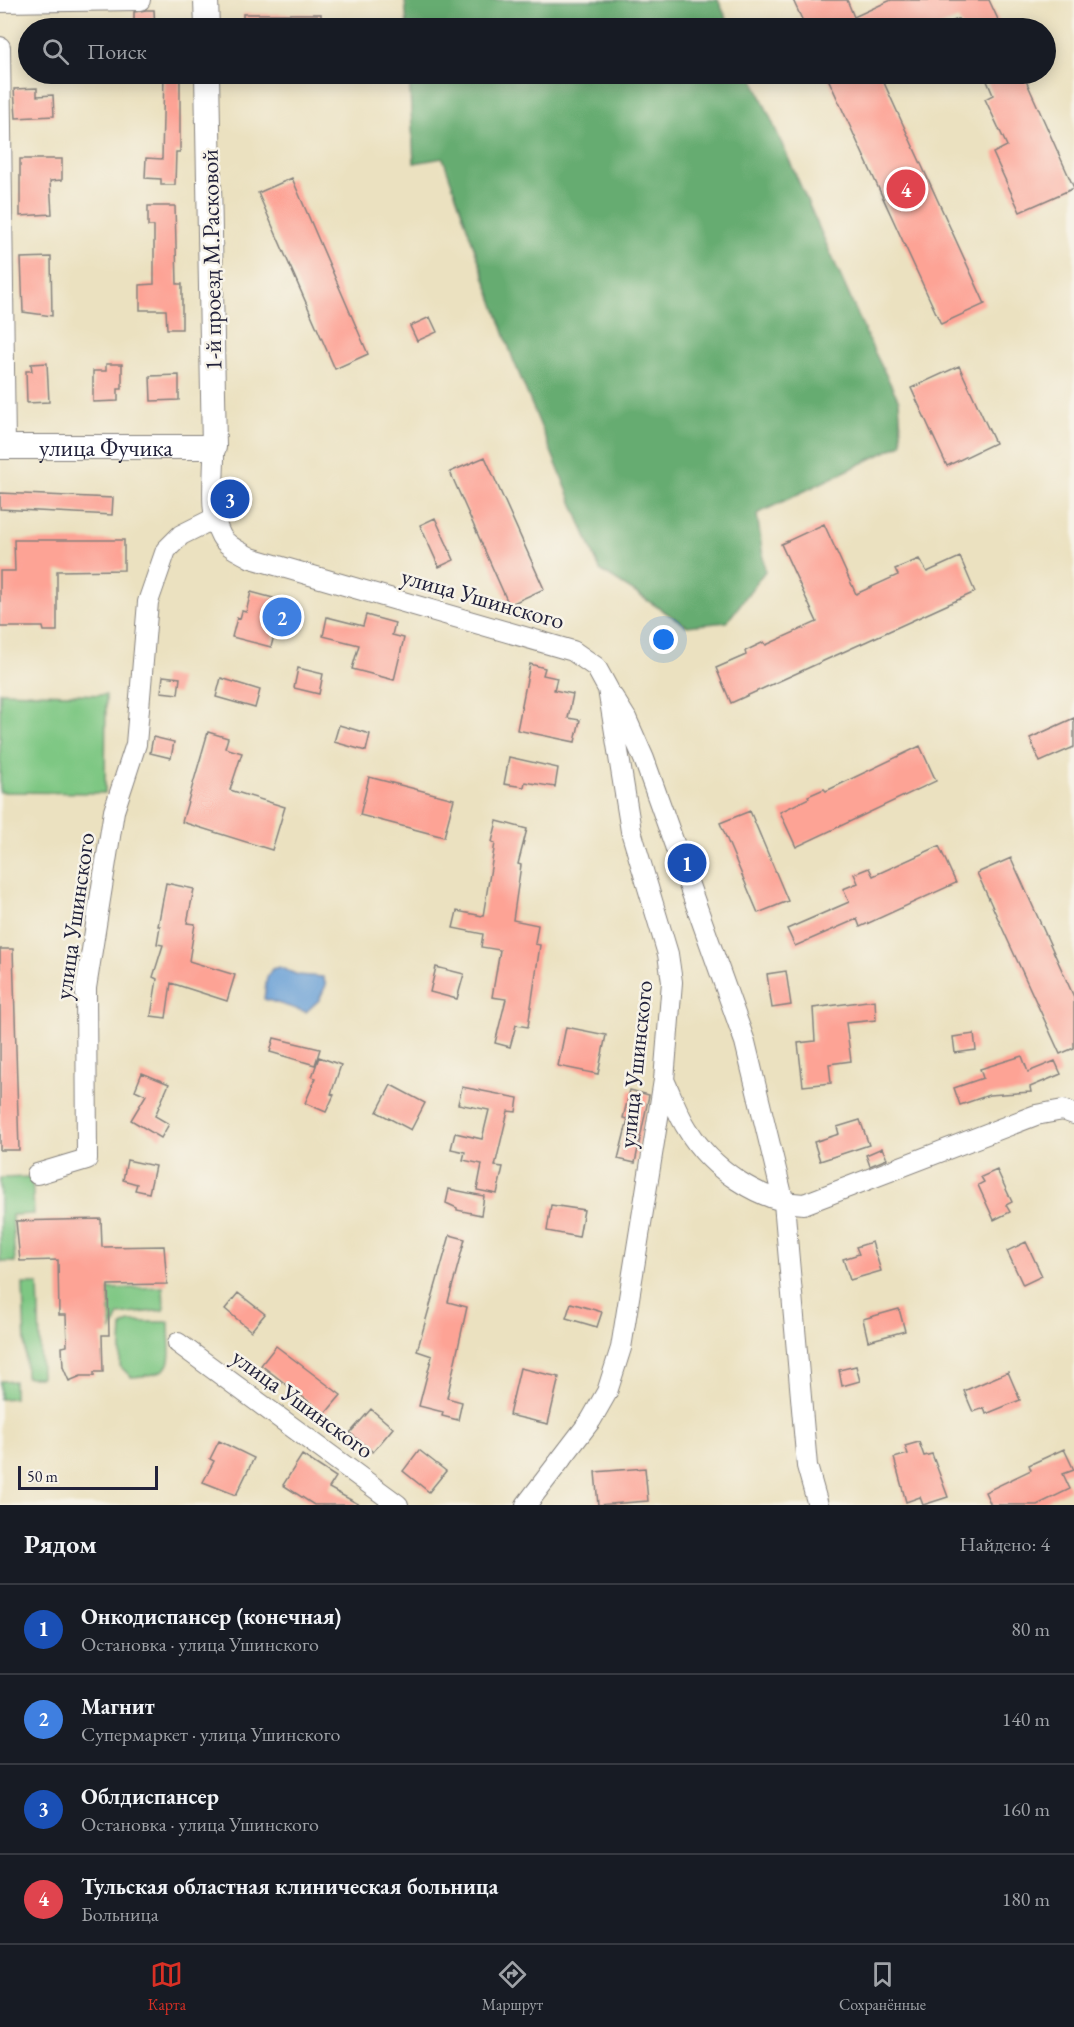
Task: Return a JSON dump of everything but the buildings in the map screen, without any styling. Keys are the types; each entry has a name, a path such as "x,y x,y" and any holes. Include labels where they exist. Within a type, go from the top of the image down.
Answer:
{"street":[{"path":"0,2 141,0"},
{"path":"206,0 207,18"},
{"path":"0,47 2,447"},
{"name":"1-й проезд М.Расковой","path":"207,84 214,447"},
{"name":"улица Фучика","path":"2,447 214,447"},
{"name":"улица Ушинского","path":"214,447 215,518 221,537 229,545 251,558 573,651 596,667 608,689 631,831 668,954 672,982 664,1080 621,1348 607,1392 591,1420 526,1505"},
{"name":"улица Ушинского","path":"37,1174 87,1159 86,988 114,811 136,744 148,602 166,550 181,535 215,518"},
{"path":"608,689 626,718 645,759 745,1042 784,1203 807,1466 818,1505"},
{"path":"664,1080 688,1131 731,1179 784,1203 804,1204 1036,1115 1063,1110 1074,1114"},
{"name":"улица Ушинского","path":"178,1343 398,1505"}],"green space":[{"path":"405,0 718,0 726,18 406,18"},
{"path":"410,84 755,84 872,347 899,401 902,444 757,514 765,571 727,622 687,626 600,570 513,359 443,158 414,163"},
{"path":"0,692 106,695 105,793 0,792"},
{"path":"32,1177 34,1214 12,1215 15,1262 0,1262 0,1178"},
{"path":"23,1284 38,1284 41,1377 26,1377"},
{"path":"163,1287 164,1310 119,1315 112,1330 108,1289"},
{"path":"129,1322 169,1322 170,1357 164,1369 157,1373 131,1377 120,1366 122,1326"},
{"path":"0,1381 14,1381 14,1398 0,1399"}],"water":[{"path":"279,967 298,975 323,977 326,985 319,1000 306,1012 264,999 267,977 272,969"}],"place":[{"name":"Тульская областная клиническая больница","path":"906,189"},
{"name":"Облдиспансер","path":"230,499"},
{"name":"Магнит","path":"282,617"},
{"name":"Онкодиспансер (конечная)","path":"687,863"}]}
